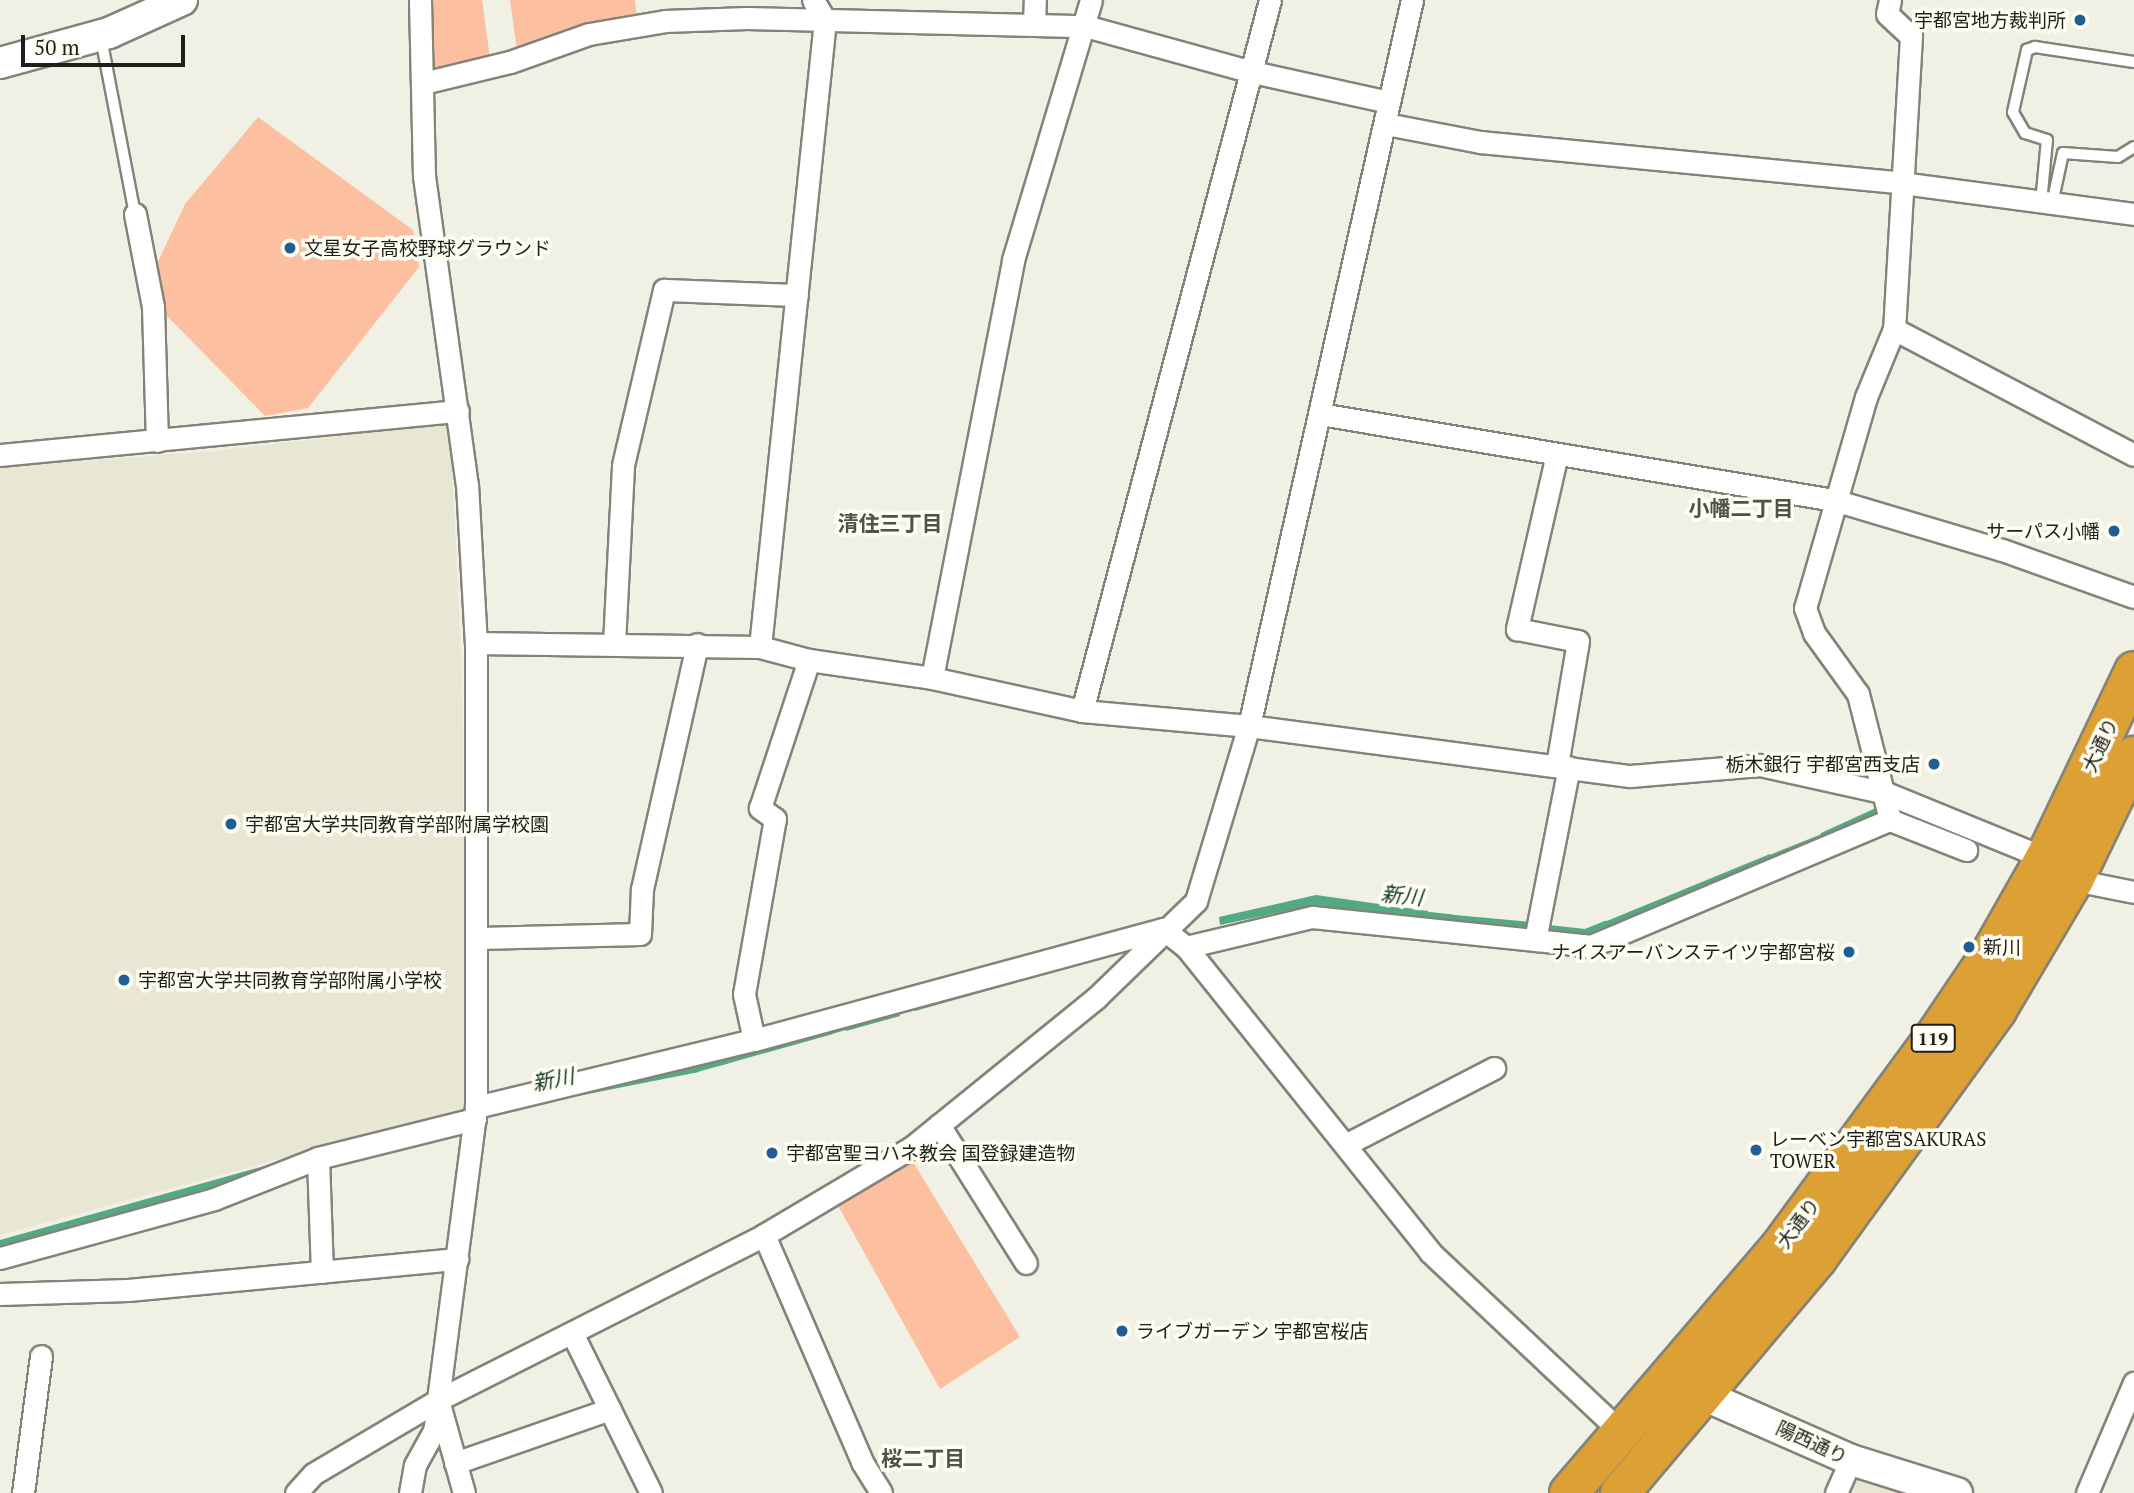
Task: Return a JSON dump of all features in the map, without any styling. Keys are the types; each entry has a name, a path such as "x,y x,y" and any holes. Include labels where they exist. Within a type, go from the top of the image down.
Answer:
{"highway":[{"name":"大通り","path":"1569,1493 1622,1433 1690,1382 1780,1306 1884,1170 1997,1010 2060,869 2134,671"},
{"name":"大通り","path":"2060,869 2134,756"},
{"name":"大通り","path":"1620,1493 1690,1382"}],"street":[{"path":"0,63 101,35 182,0"},
{"path":"410,1493 415,1465 435,1432 458,1259 475,1114 478,938 476,643 467,484 428,218 420,0"},
{"path":"760,647 825,20 813,0"},
{"path":"1034,24 1035,0"},
{"path":"932,678 1013,260 1091,0"},
{"path":"1082,711 1248,71 1270,0"},
{"path":"296,1493 313,1474 438,1400 764,1235 912,1147 1096,998 1163,929 1196,901 1248,726 1412,0"},
{"path":"1890,0 1887,14 1911,36 1894,328 1866,397 1834,500 1805,608 1814,633 1858,694 1889,808 1966,850"},
{"path":"423,83 510,62 589,34 665,21 825,20 1034,24 1085,26 1248,71 1389,102"},
{"path":"1386,124 1480,142 1902,183 2134,214"},
{"path":"135,214 153,307 157,442"},
{"path":"614,644 623,465 664,290 797,295"},
{"path":"1894,328 2134,455"},
{"path":"0,456 458,411"},
{"path":"1320,414 1834,500 2003,550 2134,597"},
{"path":"1535,939 1563,766 1578,642 1517,629 1557,454"},
{"path":"476,643 697,644 760,647 809,660 932,678 1082,711 1248,726 1630,776 1760,765 2134,892"},
{"path":"478,938 640,934 642,889 697,644"},
{"path":"754,1040 744,994 775,819 760,808 809,660"},
{"path":"1186,947 1311,916 1591,946 1889,808"},
{"path":"0,1258 214,1199 318,1158 1163,929"},
{"path":"1163,929 1186,947 1430,1252 1622,1433"},
{"path":"1345,1145 1494,1068"},
{"path":"939,1125 1026,1263"},
{"path":"318,1158 322,1272"},
{"path":"764,1235 862,1462 881,1493"},
{"path":"0,1294 128,1290 458,1259"},
{"path":"572,1333 651,1493"},
{"path":"23,1493 41,1356"},
{"name":"陽西通り","path":"1690,1382 1851,1460 1957,1493"},
{"path":"2087,1493 2134,1383"},
{"path":"438,1400 464,1493"},
{"path":"455,1463 610,1409"},
{"path":"1836,1493 1851,1460"}],"lane":[{"path":"101,35 135,214"},
{"path":"2046,203 2047,140 2025,133 2013,113 2027,50 2035,47 2134,62"},
{"path":"2118,157 2127,155 2134,147"},
{"path":"2046,203 2063,153 2134,159"}],"shaded area":[{"path":"427,0 482,0 490,58 433,70"},
{"path":"510,0 635,0 637,18 583,24 517,51"},
{"name":"文星女子高校野球グラウンド","path":"258,117 413,230 419,267 308,408 265,416 166,315 156,266 185,204"},
{"name":"宇都宮大学共同教育学部附属学校園","path":"450,423 462,677 466,1108 0,1235 0,468 214,451"},
{"path":"1878,807 1881,813 1820,840 1821,833"},
{"path":"1770,854 1773,861 1596,933 1597,925"},
{"path":"1316,895 1428,911 1427,919 1314,905 1220,925 1219,917"},
{"path":"1444,914 1531,922 1530,930 1443,922"},
{"path":"1115,947 1117,954 915,1011 913,1005"},
{"path":"898,1009 900,1016 846,1031 843,1024"},
{"path":"830,1028 833,1034 719,1066 716,1060"},
{"path":"698,1063 699,1072 491,1113"},
{"path":"468,1109 470,1116 0,1246 0,1240"},
{"path":"910,1157 1020,1337 940,1389 836,1202"},
{"path":"1856,1475 1912,1493 1848,1493"}],"waterway":[{"name":"新川","path":"1762,861 1829,834"},
{"name":"新川","path":"1420,914 1450,917"},
{"name":"新川","path":"1538,927 1585,932 1605,924"},
{"name":"新川","path":"824,1032 849,1025"},
{"name":"新川","path":"692,1069 725,1060"}],"place":[{"name":"宇都宮地方裁判所","path":"2080,20"},
{"name":"文星女子高校野球グラウンド","path":"290,248"},
{"name":"サーパス小幡","path":"2114,531"},
{"name":"栃木銀行 宇都宮西支店","path":"1934,764"},
{"name":"宇都宮大学共同教育学部附属学校園","path":"231,824"},
{"name":"新川","path":"1969,947"},
{"name":"ナイスアーバンステイツ宇都宮桜","path":"1849,952"},
{"name":"宇都宮大学共同教育学部附属小学校","path":"124,980"},
{"name":"レーベン宇都宮SAKURAS TOWER","path":"1756,1150"},
{"name":"宇都宮聖ヨハネ教会 国登録建造物","path":"772,1153"},
{"name":"ライブガーデン 宇都宮桜店","path":"1122,1331"}],"district":[{"name":"小幡二丁目","path":"1741,508"},
{"name":"清住三丁目","path":"890,523"},
{"name":"桜二丁目","path":"923,1458"}]}
